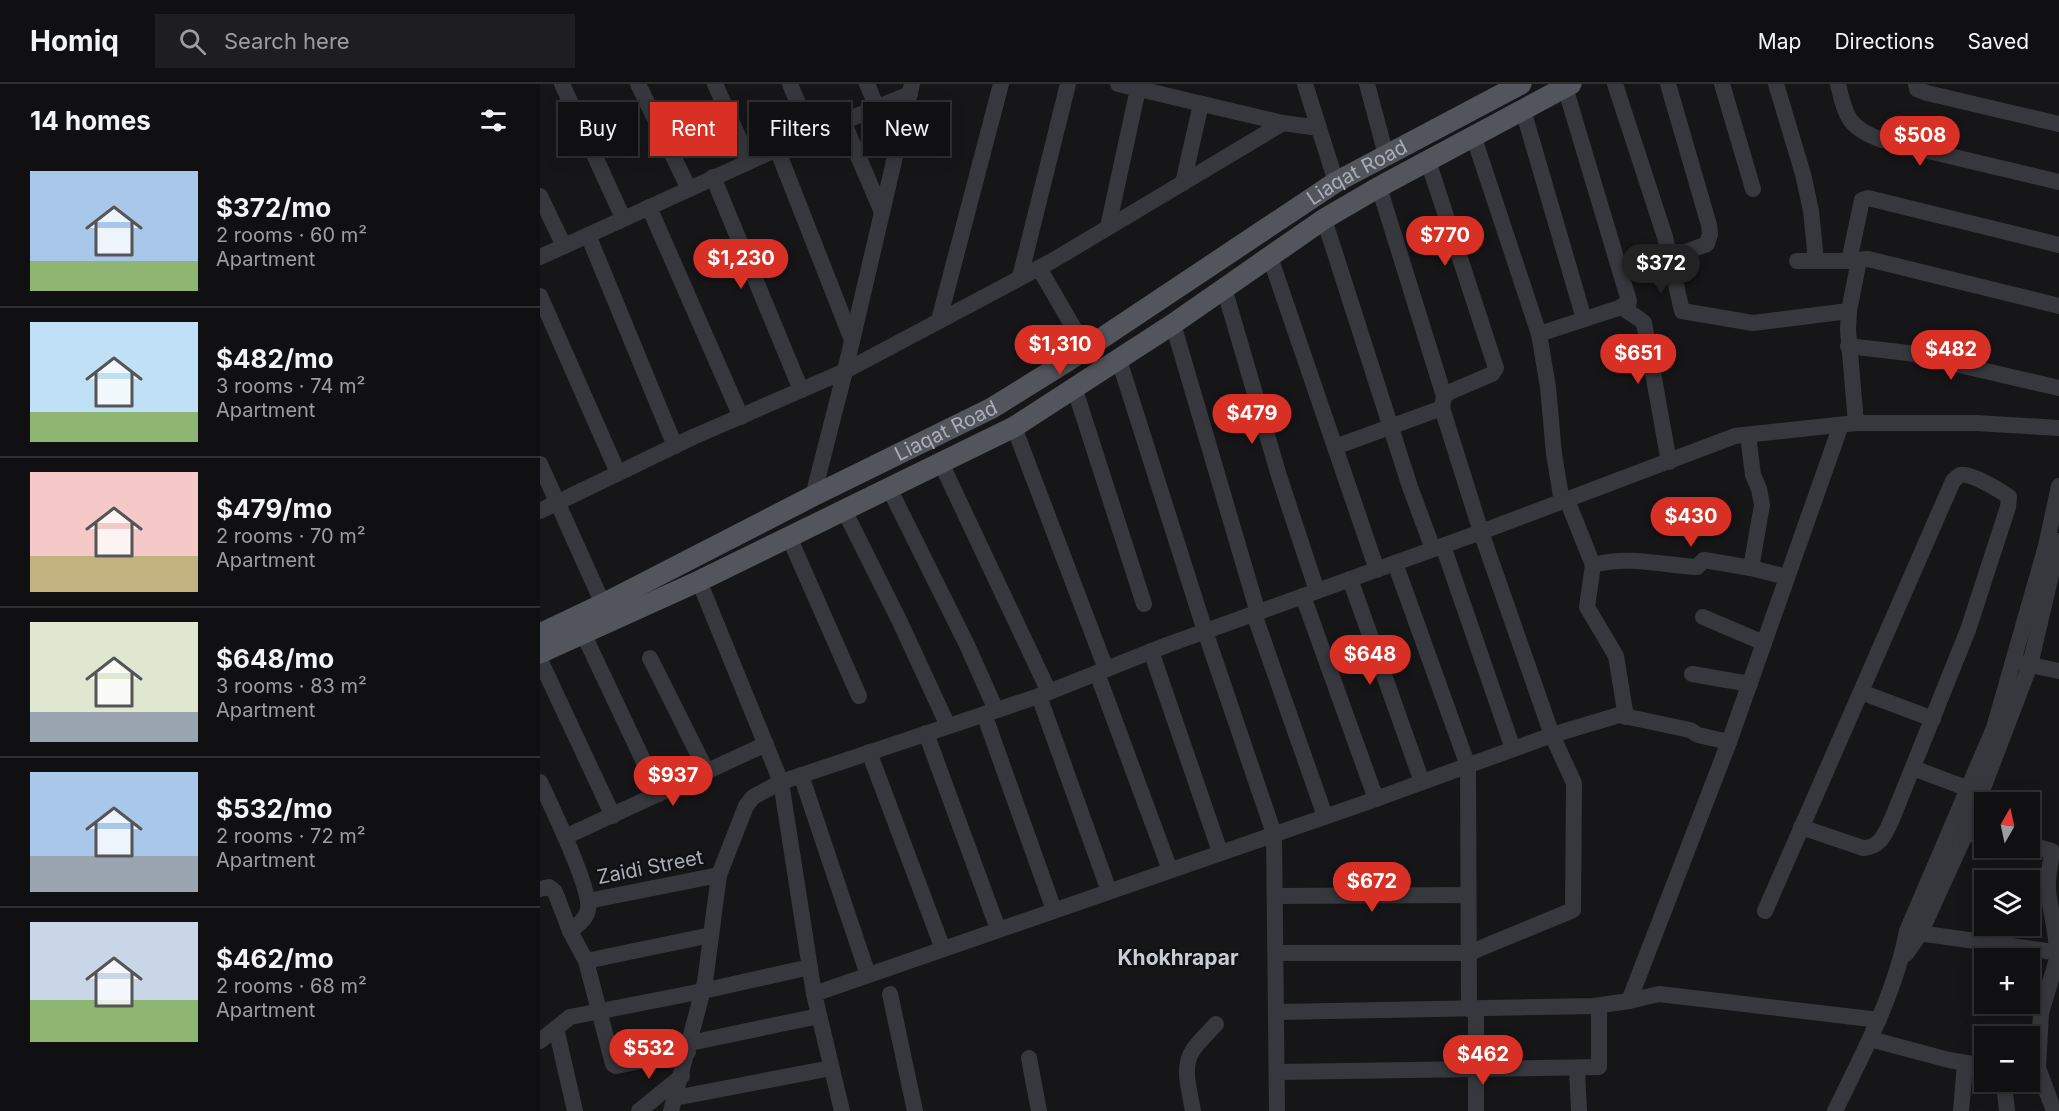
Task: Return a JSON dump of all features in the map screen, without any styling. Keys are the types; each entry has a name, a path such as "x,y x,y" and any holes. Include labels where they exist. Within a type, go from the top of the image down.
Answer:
{"main road":[{"name":"Liaqat Road","path":"540,634 992,408 1086,349 1336,182 1517,85"},
{"path":"540,652 699,581 1014,427 1075,390 1324,219 1473,135 1568,86"}],"street":[{"path":"562,84 623,218"},
{"path":"638,84 689,189"},
{"path":"715,84 749,161"},
{"path":"790,84 797,102"},
{"path":"867,84 874,102"},
{"path":"939,320 1001,84"},
{"path":"1020,277 1068,84"},
{"path":"1118,84 1284,123 1319,128"},
{"path":"1305,84 1336,182"},
{"path":"1367,84 1386,155"},
{"path":"1615,84 1670,258 1681,309 1684,312 1753,323 1849,311"},
{"path":"1668,84 1710,234 1707,244 1670,258"},
{"path":"1722,84 1753,189"},
{"path":"1776,84 1803,174 1811,211 1816,261"},
{"path":"1838,84 1845,112 1862,133 1882,140 2059,183"},
{"path":"1916,84 1917,88 1927,93 2059,124"},
{"path":"1539,334 1628,304 1629,301 1568,86"},
{"path":"888,102 911,89"},
{"path":"813,496 845,371 911,89"},
{"path":"1108,227 1138,89"},
{"path":"1183,183 1201,104"},
{"path":"1523,110 1584,319"},
{"path":"540,511 675,446 845,371 1039,268 1284,123"},
{"path":"1473,135 1539,334 1548,387 1554,454 1565,501 1593,565 1587,607 1616,656 1626,717"},
{"path":"851,140 882,212"},
{"path":"540,257 760,156"},
{"path":"780,156 852,340"},
{"path":"1335,447 1391,427 1443,402 1450,392 1492,374 1496,368 1428,161"},
{"path":"713,177 801,390"},
{"path":"1276,953 1468,953 1573,910 1574,783 1552,735 1481,532 1379,187"},
{"path":"540,196 564,246"},
{"path":"1629,1001 1729,742 1787,578 1848,424 1849,311 1862,200 1868,198 2059,245"},
{"path":"649,207 741,417"},
{"path":"1324,219 1410,487 1438,548 1513,749"},
{"path":"588,235 675,446"},
{"path":"1270,256 1377,570"},
{"path":"1797,261 1878,262 2059,306"},
{"path":"1039,268 1086,349"},
{"path":"1224,288 1279,476 1310,594 1376,799"},
{"path":"540,296 618,473"},
{"path":"1622,306 1625,311 1644,324 1669,462"},
{"path":"1173,324 1256,613 1325,816"},
{"path":"1848,346 1908,353 2059,388"},
{"path":"1119,360 1205,631 1274,834 1277,1111"},
{"path":"1075,390 1144,604"},
{"path":"673,1104 703,991 719,875 746,806 753,797 781,782 1044,694 1151,651 1438,548 1735,436 1848,424 1976,423 2059,428"},
{"path":"1014,427 1102,671 1170,870"},
{"path":"1748,435 1753,475 1762,505 1751,568"},
{"path":"941,464 1044,694 1109,891"},
{"path":"540,465 603,604"},
{"path":"1765,910 1801,827 1861,692 1953,481 1960,476 1968,475 2003,492 2009,497 2008,507 1968,630 1881,841 1873,847 1863,848 1801,827"},
{"path":"1960,830 1969,789 2022,663 2059,486"},
{"path":"889,488 967,645 1054,910"},
{"path":"844,510 900,622 948,726"},
{"path":"789,537 859,696"},
{"path":"1834,1111 1879,1020 1902,960 1960,830 2022,663 2059,541"},
{"path":"1593,565 1609,560 1625,560 1697,567 1704,560 1751,568 1787,578"},
{"path":"1395,563 1468,766 1468,953 1476,1069 1476,1111"},
{"path":"1350,579 1422,782"},
{"path":"699,581 781,782 814,994 842,1111"},
{"path":"1703,617 1764,643"},
{"path":"583,633 659,794"},
{"path":"1151,651 1220,852"},
{"path":"650,658 707,772"},
{"path":"540,660 613,816"},
{"path":"2022,663 2059,671"},
{"path":"1692,674 1750,684"},
{"path":"1861,692 1933,719"},
{"path":"814,994 1376,799 1552,735 1619,715 1690,730 1698,735 1729,742"},
{"path":"926,733 998,929"},
{"path":"565,837 766,744"},
{"path":"869,752 943,949"},
{"path":"1913,768 1969,789"},
{"path":"801,775 868,975"},
{"path":"540,782 565,837 588,901 588,913 570,931"},
{"path":"1960,830 1974,834"},
{"path":"2039,1026 2041,1013 2054,991 2058,957 2058,945 2049,903 2048,881 2052,850 2040,847"},
{"name":"Zaidi Street","path":"588,901 719,875"},
{"path":"540,889 549,887 555,892 570,931 586,961 614,1066 819,1017"},
{"path":"1275,896 1468,895"},
{"path":"1914,932 2054,952 2058,957"},
{"path":"586,961 711,935"},
{"path":"540,1041 570,1017 810,967"},
{"path":"890,994 915,1111"},
{"path":"1277,1012 1599,1006 1659,994 1879,1020"},
{"path":"1278,1072 1599,1067 1599,1006"},
{"path":"1193,1111 1187,1077 1188,1061 1192,1051 1216,1024"},
{"path":"556,1028 575,1111"},
{"path":"1870,1039 1974,1065"},
{"path":"1029,1058 1039,1111"},
{"path":"1961,1111 1965,1064"},
{"path":"673,1104 831,1068"},
{"path":"1577,1068 1579,1111"},
{"path":"639,1111 682,1076"},
{"path":"2040,1081 2054,1111"},
{"path":"2005,1092 2007,1111"}],"district":[{"name":"Khokhrapar","path":"1178,957"}]}
